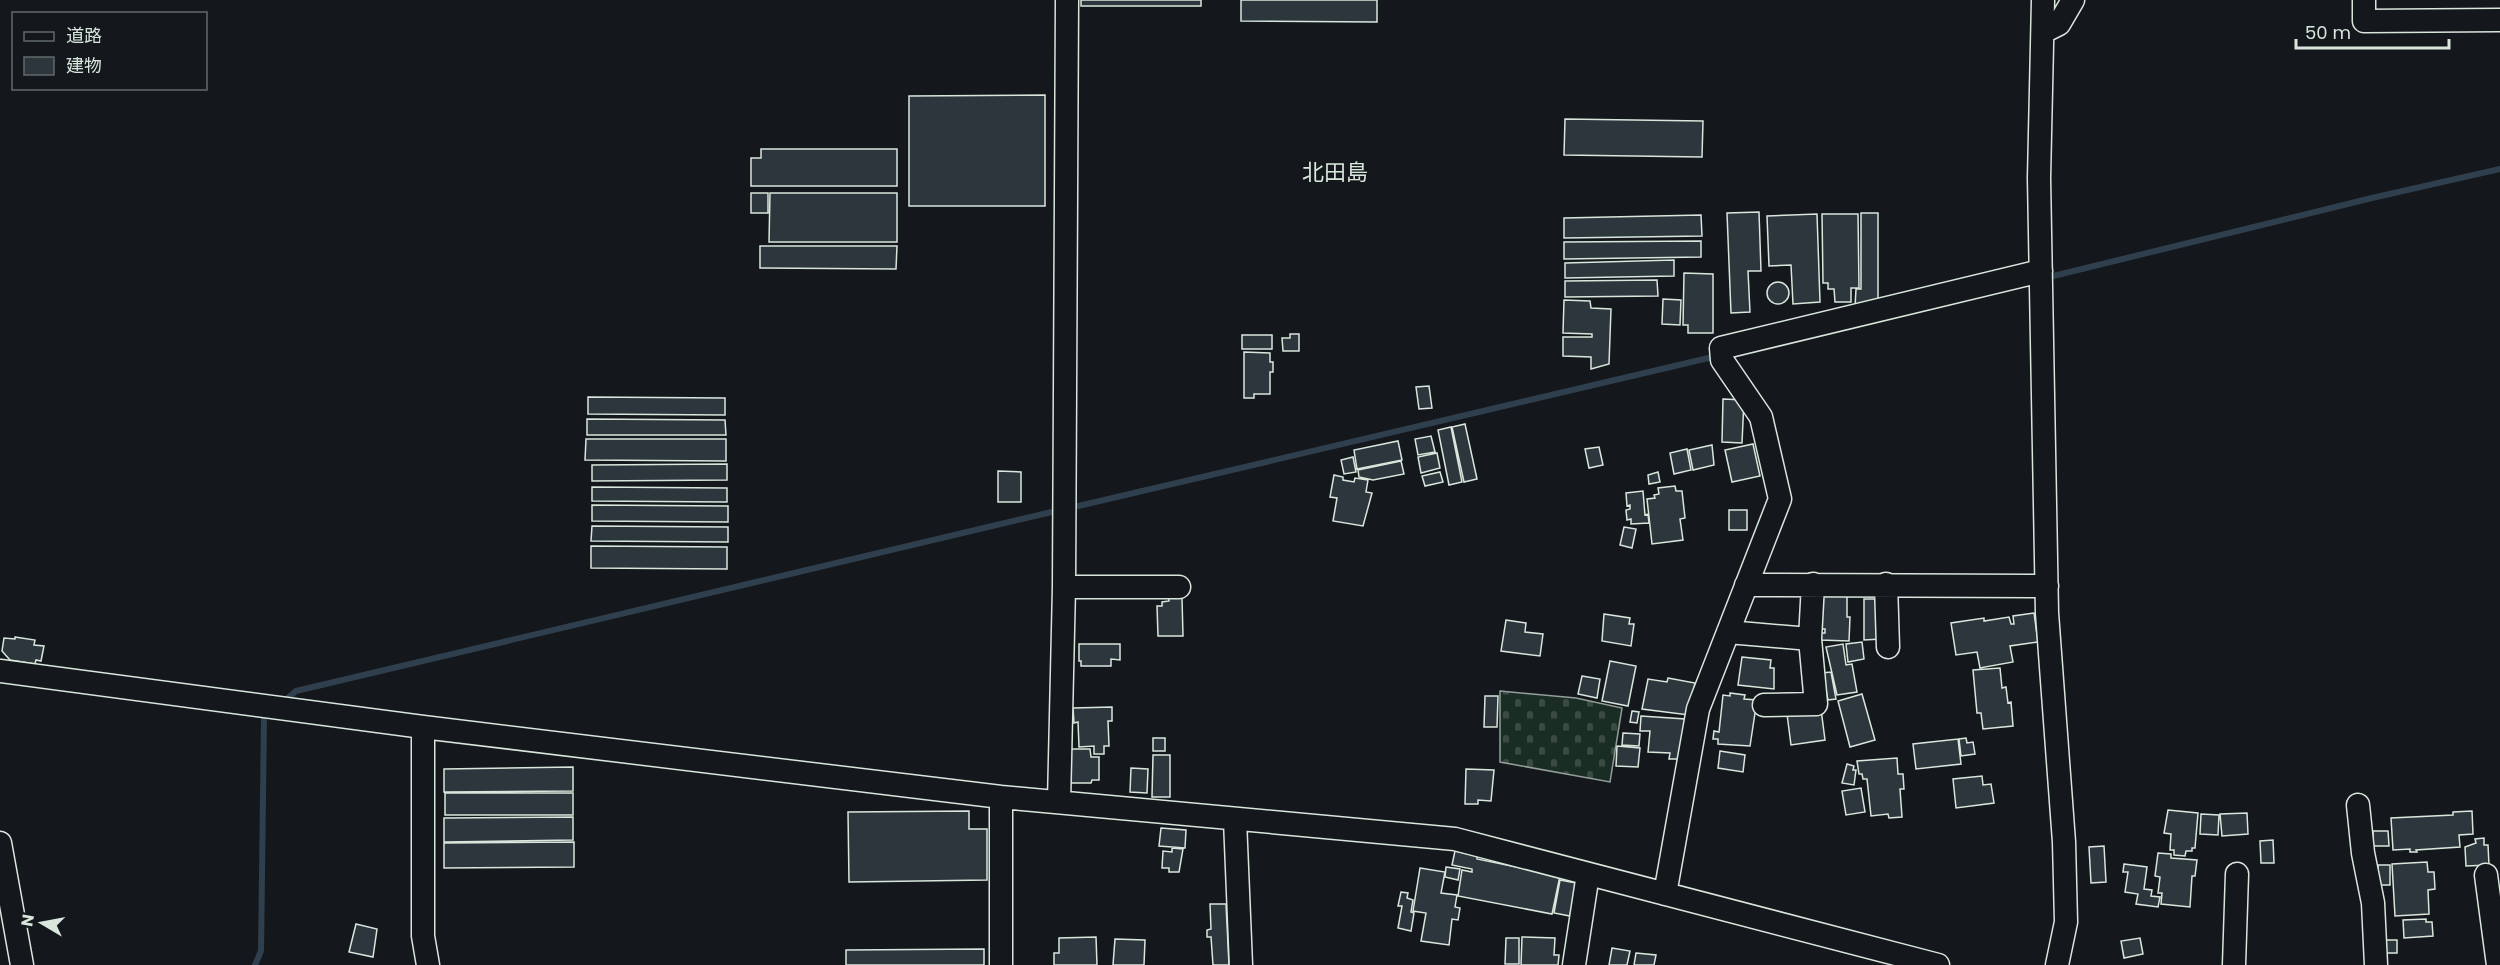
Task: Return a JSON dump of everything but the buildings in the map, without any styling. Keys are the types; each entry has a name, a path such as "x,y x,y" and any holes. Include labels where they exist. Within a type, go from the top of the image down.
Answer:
{"street":[{"path":"1059,802 1064,586 1067,0"},
{"path":"2043,0 2039,178 2047,586 2064,853 2066,922 2057,965"},
{"path":"2043,32 2059,24 2073,0"},
{"path":"2364,0 2364,21 2500,20"},
{"path":"1665,894 1698,709 1780,499 1761,417 1722,360 1721,348 2041,271"},
{"path":"1764,705 1816,704 1810,639 1812,584"},
{"path":"1886,584 1888,647"},
{"path":"1746,585 2047,586"},
{"path":"1064,586 1179,587"},
{"path":"1728,632 1810,639"},
{"path":"0,671 423,727 1001,797 1455,839 1938,965"},
{"path":"423,727 423,936 428,965"},
{"path":"1001,797 1001,965"},
{"path":"2358,805 2363,853 2373,903 2376,965"},
{"path":"1235,820 1241,965"},
{"path":"0,843 22,965"},
{"path":"1574,965 1588,874"},
{"path":"2234,965 2237,874"},
{"path":"2486,875 2498,965"}],"green space":[{"path":"1500,691 1576,698 1622,708 1610,782 1500,762"}],"waterway":[{"path":"2045,278 2500,169"},
{"path":"1070,508 1717,356"},
{"path":"283,702 296,691 1060,510"},
{"path":"255,965 261,951 264,718 270,713"}],"district":[{"name":"北田島","path":"1335,172"}]}
